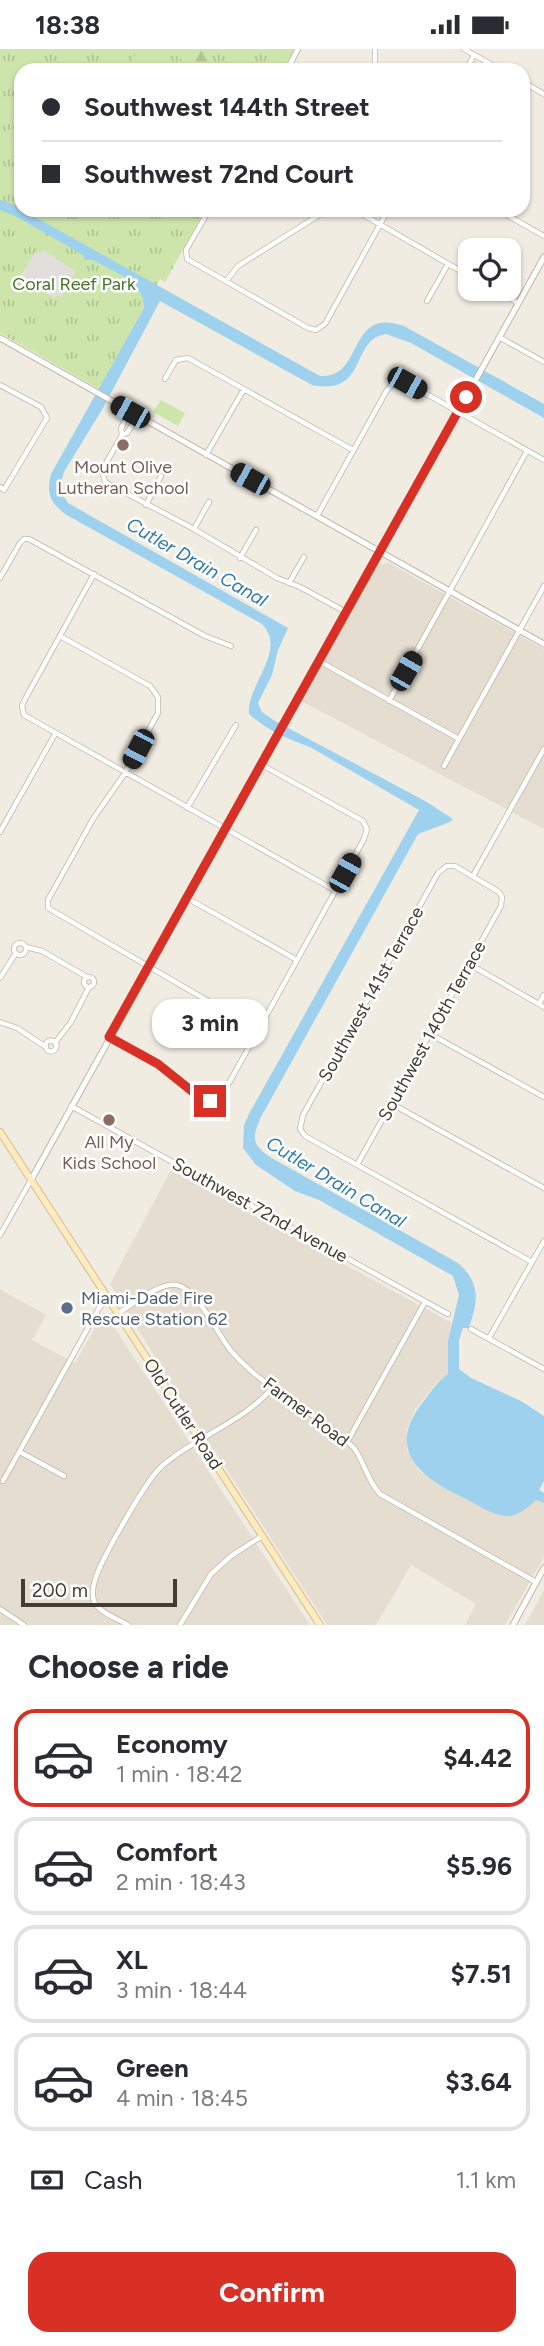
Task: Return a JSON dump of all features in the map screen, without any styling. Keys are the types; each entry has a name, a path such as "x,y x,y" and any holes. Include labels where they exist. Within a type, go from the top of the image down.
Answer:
{"main road":[{"name":"Old Cutler Road","path":"0,1132 320,1625"}],"street":[{"path":"464,49 488,63"},
{"path":"470,63 474,55"},
{"path":"205,217 186,250 185,256 189,261 308,328 319,329 325,324 384,217"},
{"path":"226,281 238,267 316,217"},
{"path":"367,217 458,270"},
{"path":"510,217 544,236"},
{"path":"0,1235 544,257"},
{"path":"427,301 448,264"},
{"path":"514,301 518,303"},
{"path":"499,337 544,362"},
{"path":"0,338 544,644"},
{"path":"165,379 179,359 191,359 354,450"},
{"path":"317,516 388,388 395,382 400,381 544,460"},
{"path":"0,385 41,407 46,413 46,419 2,489"},
{"path":"206,455 244,389"},
{"path":"122,435 121,428 130,412"},
{"path":"138,416 127,433 122,435 102,470 106,483 194,529 240,558 347,613"},
{"path":"389,701 527,451"},
{"path":"146,505 161,476"},
{"path":"194,529 209,502"},
{"path":"240,558 257,530"},
{"path":"0,578 2,569 24,539 34,541 205,636 231,646"},
{"path":"289,583 304,557"},
{"path":"94,574 24,701 22,708 27,718 336,891"},
{"path":"444,766 544,586"},
{"path":"60,635 148,685 158,695 158,713 125,773 93,819 48,900 48,908 258,1030"},
{"path":"319,661 458,739"},
{"path":"187,808 236,725"},
{"path":"0,832 55,734"},
{"path":"473,876 544,749"},
{"path":"109,1037 158,1064 210,1101 216,1100 224,1092 366,836 363,821 262,765"},
{"name":"Southwest 141st Terrace","path":"357,1165 303,1134 300,1126 303,1115 438,873 447,866 457,867 473,876"},
{"name":"Southwest 140th Terrace","path":"357,1165 499,913 502,897 499,891 473,876"},
{"path":"187,898 297,960"},
{"path":"0,978 16,953 24,954 26,947 39,950 87,978 84,983 89,987 71,1022 55,1043 54,1051 49,1051 16,1027 0,1022"},
{"path":"469,964 542,1006 544,995"},
{"path":"430,1034 544,1097"},
{"path":"392,1103 544,1188"},
{"name":"Southwest 72nd Avenue","path":"71,1106 448,1314"},
{"path":"357,1165 532,1262"},
{"path":"489,1338 544,1241"},
{"name":"Farmer Road","path":"119,1313 160,1287 180,1285 193,1296 233,1353 273,1387 347,1441 359,1455 371,1483 384,1497 536,1582"},
{"path":"3,1481 96,1314 109,1298"},
{"path":"347,1441 425,1302"},
{"path":"471,1329 544,1369"},
{"path":"128,1625 97,1606 93,1600 93,1591 100,1569 150,1478 162,1466 257,1403 273,1387"},
{"path":"20,1452 64,1476"},
{"path":"180,1625 211,1574 231,1556 263,1536"},
{"path":"514,1625 544,1569"},
{"path":"0,1609 24,1625"}],"shaded area":[{"path":"44,250 76,272 62,297 58,295 54,298 21,275 36,251 40,253"},
{"path":"389,563 544,649 544,829 301,701 373,570 380,564"},
{"path":"171,1170 452,1323 448,1341 448,1374 436,1383 415,1410 407,1429 407,1450 419,1471 455,1494 500,1515 518,1513 536,1500 544,1503 544,1557 505,1625 465,1625 476,1604 411,1565 376,1625 327,1625 110,1284"},
{"path":"0,1289 46,1315 32,1340 75,1363 104,1312 310,1625 0,1625"},
{"path":"544,1590 544,1625 525,1625 537,1603"}],"green space":[{"name":"Coral Reef Park","path":"0,49 295,49 287,63 14,63 14,217 201,217 165,282 160,279 99,389 0,333"},
{"path":"139,49 148,49 164,59 163,63 130,63"},
{"path":"164,49 220,49 210,57 208,63 188,63"},
{"path":"14,128 14,164 4,131"},
{"path":"161,400 185,413 178,426 153,412"}],"water":[{"path":"0,200 8,202 14,205 14,216 0,210"},
{"path":"17,217 35,217 320,376 334,374 344,367 364,334 373,326 386,323 404,326 544,404 544,418 411,343 386,334 375,338 367,346 351,375 342,383 330,386 312,385 160,301 103,408 64,472 59,489 68,503 288,628 278,650 272,675 258,703 262,712 453,819 418,834 261,1117 255,1139 259,1148 270,1157 458,1263 470,1277 476,1298 470,1324 468,1328 463,1328 459,1340 459,1369 544,1416 544,1481 539,1490 544,1493 544,1503 536,1500 517,1514 497,1514 448,1490 422,1471 408,1448 407,1434 412,1419 432,1390 448,1374 448,1341 459,1295 453,1276 319,1200 295,1191 256,1165 243,1148 244,1125 249,1114 419,810 310,747 270,729 249,714 253,691 269,657 271,645 269,634 262,624 65,514 53,501 49,492 51,474 144,308 143,299 134,284 93,260 85,260 83,255"}],"place":[{"name":"Mount Olive Lutheran School","path":"123,445"},
{"name":"All My Kids School","path":"109,1120"},
{"name":"Miami-Dade Fire Rescue Station 62","path":"67,1308"}],"route":[{"path":"210,1101 193,1092 158,1064 109,1037 466,397"}],"water label":[{"name":"Cutler Drain Canal","path":"197,562"},
{"name":"Cutler Drain Canal","path":"336,1182"}]}
